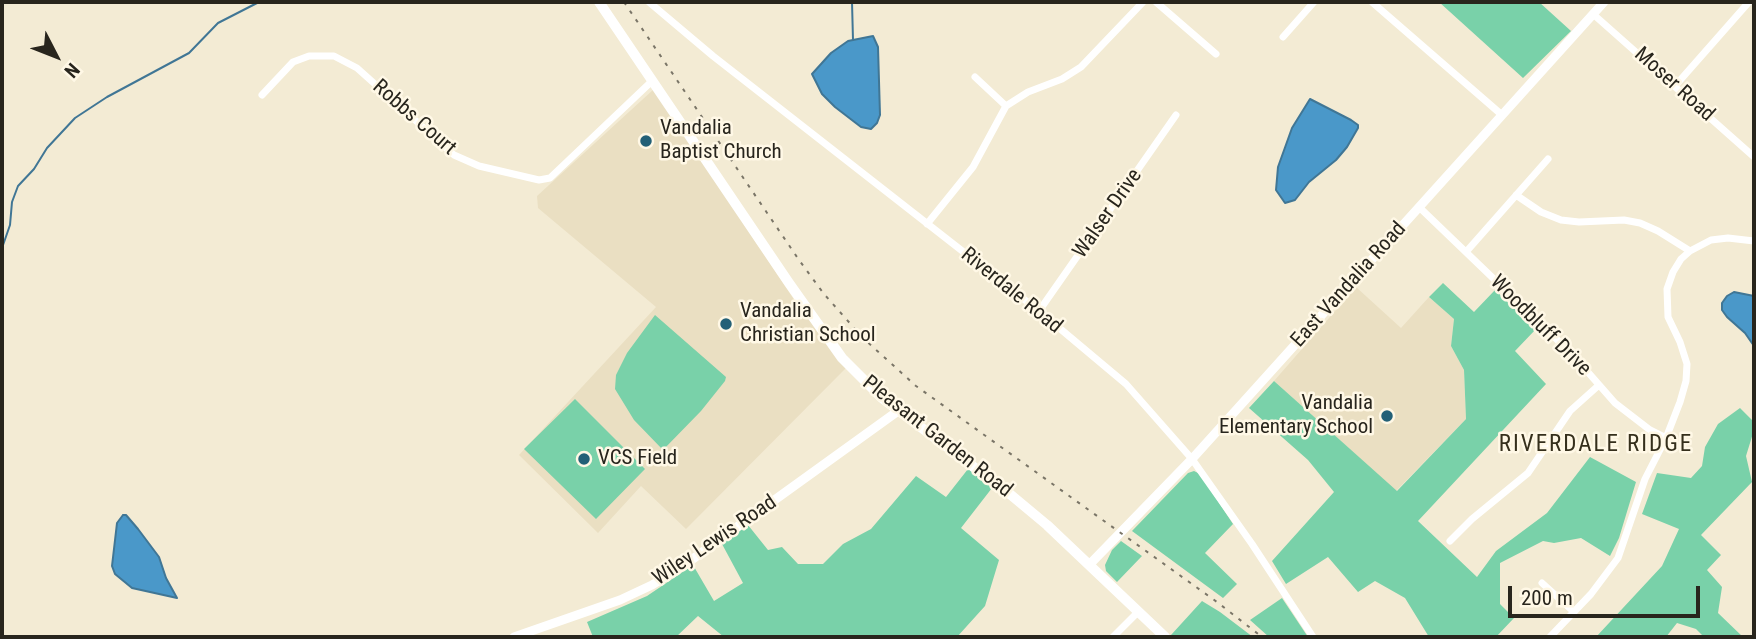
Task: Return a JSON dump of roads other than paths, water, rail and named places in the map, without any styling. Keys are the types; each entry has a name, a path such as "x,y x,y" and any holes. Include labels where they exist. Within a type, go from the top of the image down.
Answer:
{"main road":[{"name":"Pleasant Garden Road","path":"598,2 828,340 858,375 898,411 1011,495 1090,564 1165,637"}],"street":[{"name":"Riverdale Road","path":"649,2 723,65 1039,311 1126,384 1192,459 1313,637"},
{"path":"927,224 973,167 1006,106 1028,92 1062,79 1081,67 1143,2"},
{"path":"1156,2 1216,54"},
{"path":"1283,37 1314,2"},
{"path":"1372,2 1502,115"},
{"name":"East Vandalia Road","path":"1090,564 1192,459 1604,2"},
{"path":"1675,86 1749,2"},
{"name":"Moser Road","path":"1594,14 1754,157"},
{"name":"Robbs Court","path":"262,95 293,62 309,56 334,56 348,62 373,82 454,155 479,166 536,180 550,178 652,81"},
{"path":"975,77 1006,106"},
{"name":"Walser Drive","path":"1039,311 1176,115"},
{"path":"1466,252 1548,159"},
{"path":"1516,195 1541,212 1561,220 1624,220 1640,223 1690,251"},
{"name":"Woodbluff Drive","path":"1419,207 1572,354 1633,418 1666,438"},
{"path":"1550,637 1608,573 1618,558 1645,479 1666,438 1680,402 1687,364 1668,317 1667,289 1673,272 1690,251 1711,240 1728,238 1754,241"},
{"path":"1450,541 1472,519 1528,473 1570,411 1599,385"},
{"name":"Wiley Lewis Road","path":"514,637 620,600 652,585 898,411"},
{"path":"1542,583 1574,612"},
{"path":"1113,637 1138,612"}],"water":[{"path":"873,36 878,47 880,115 871,129 861,127 835,107 822,94 812,74 831,53 848,41"},
{"path":"1310,99 1351,120 1358,128 1336,160 1309,182 1295,200 1285,203 1276,190 1278,167 1292,128"},
{"path":"1734,292 1754,296 1754,346 1722,310 1722,303"},
{"path":"123,515 138,529 159,557 177,598 132,588 115,574 112,566 117,523"}],"waterway":[{"path":"2,248 18,186 34,169 47,148 75,118 107,97 189,53 218,23 259,2"},
{"path":"852,2 853,40"}],"railway":[{"path":"624,2 799,260 824,294 863,338 916,386 1262,637"}],"place":[{"name":"Vandalia Baptist Church","path":"646,141"},
{"name":"Vandalia Christian School","path":"726,324"},
{"name":"Vandalia Elementary School","path":"1387,416"},
{"name":"VCS Field","path":"584,459"}],"district":[{"name":"RIVERDALE RIDGE","path":"1596,445"}]}
